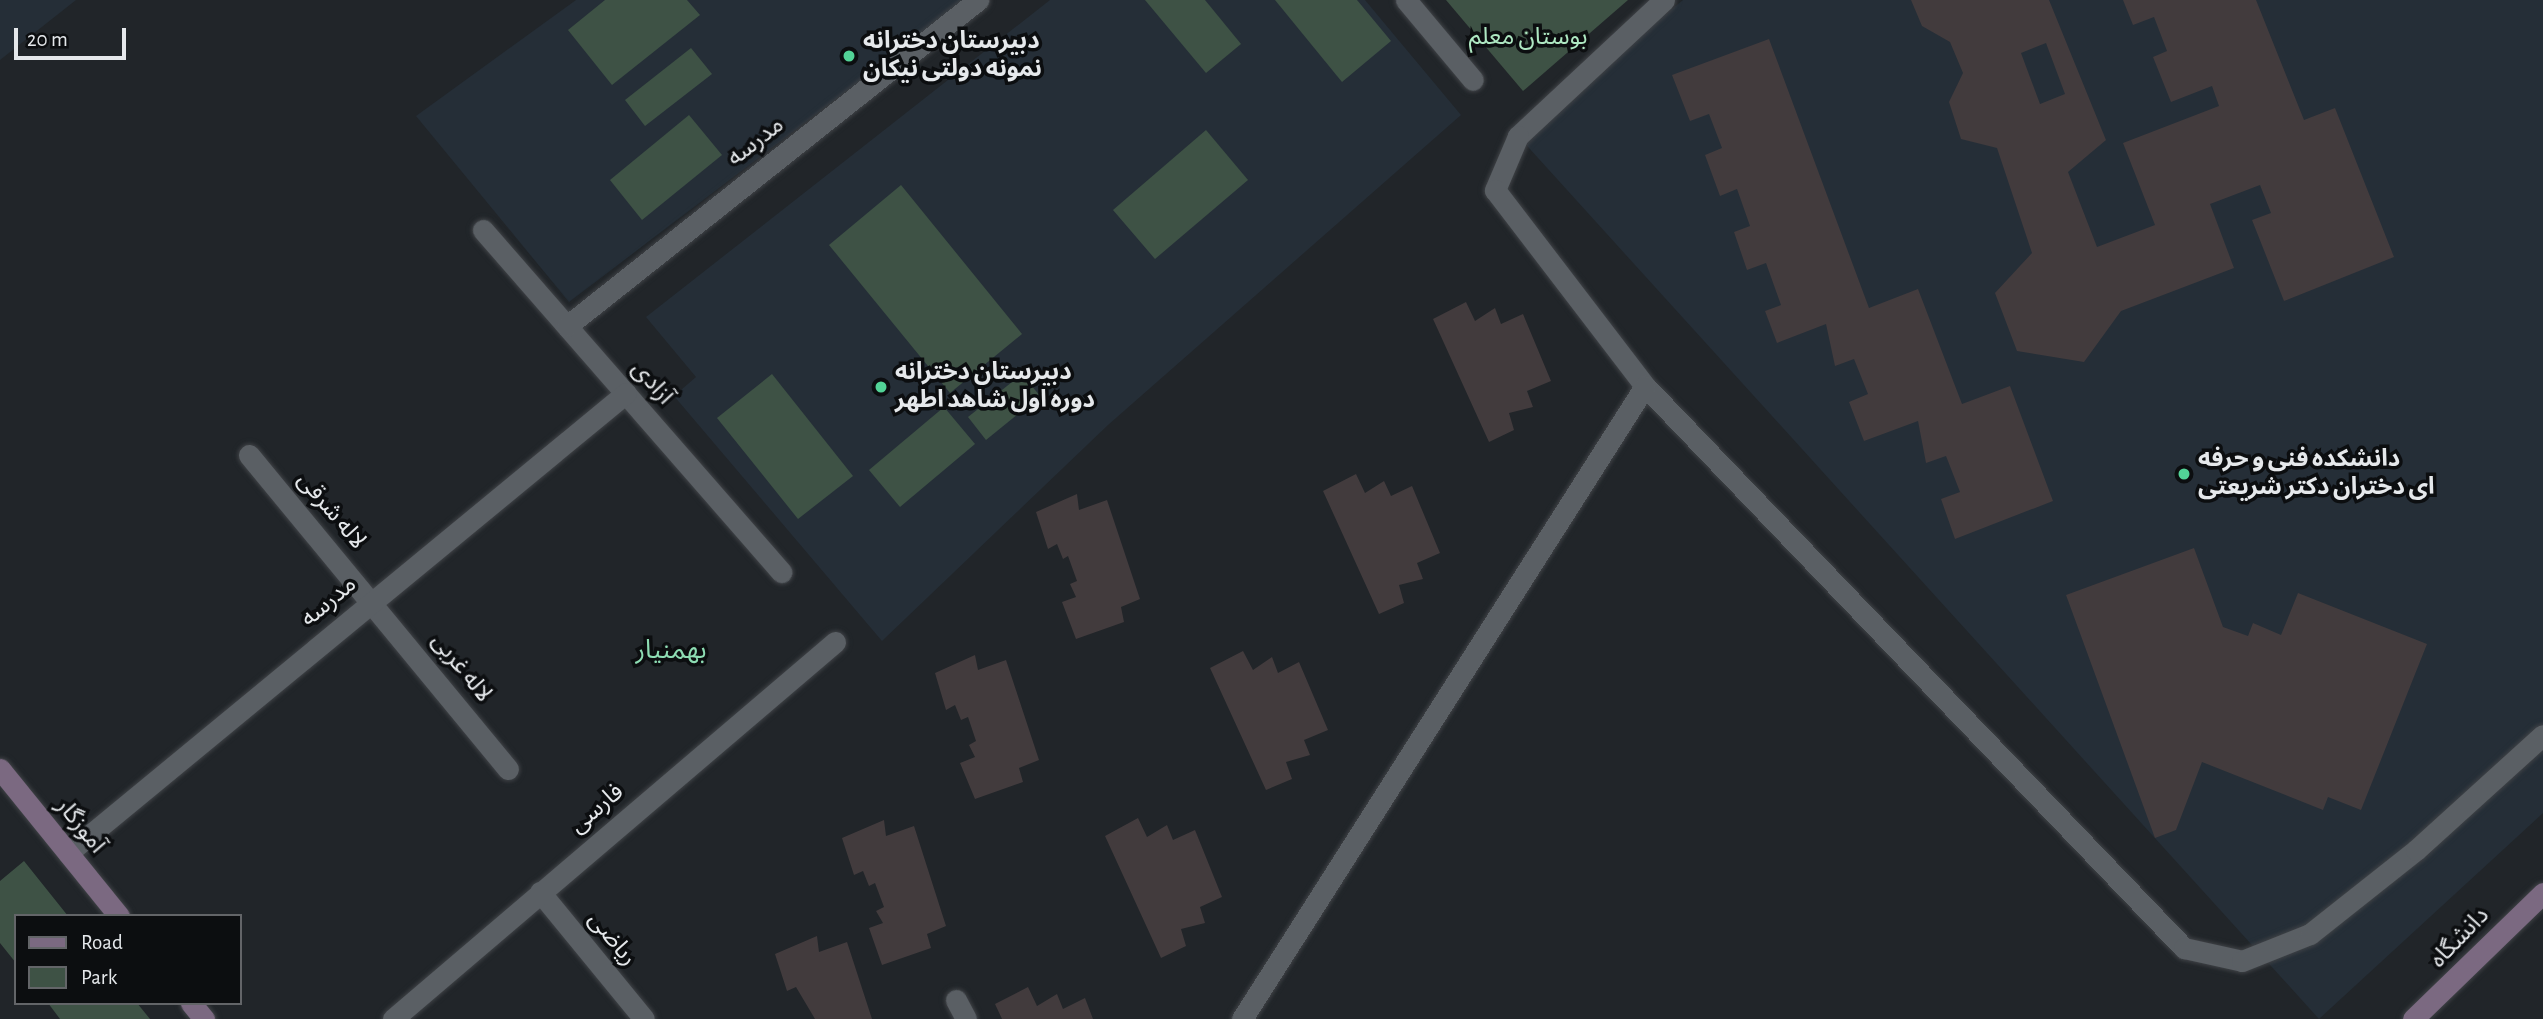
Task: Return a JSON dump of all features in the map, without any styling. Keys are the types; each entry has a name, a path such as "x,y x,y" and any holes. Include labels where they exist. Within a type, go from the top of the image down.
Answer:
{"street":[{"name":"مدرسه","path":"567,326 978,0"},
{"path":"1406,0 1473,80"},
{"path":"1664,0 1518,135 1495,190 1645,386 2184,948 2242,961 2310,934 2416,850 2543,735"},
{"name":"آزادی","path":"483,230 781,572"},
{"path":"1242,1019 1645,386"},
{"name":"مدرسه","path":"68,853 626,393"},
{"name":"لاله شرقی","path":"249,456 373,600"},
{"name":"لاله غربی","path":"373,600 508,769"},
{"name":"فارسی","path":"393,1019 835,642"},
{"name":"آموزگار","path":"0,769 117,914"},
{"name":"ریاضی","path":"540,892 644,1019"},
{"name":"دانشگاه","path":"2413,1019 2543,893"},
{"path":"193,1005 204,1019"}],"shaded area":[{"path":"0,0 76,0 0,60"},
{"path":"576,0 966,0 569,302 416,116"},
{"path":"1050,0 1365,0 1461,115 1108,425 882,641 674,396 696,377 646,317"},
{"name":"دانشکده فنی و حرفه ای دختران دکتر شریعتی","path":"1683,0 2543,0 2543,813 2319,1019 1518,136"}],"green space":[{"path":"605,0 687,0 700,15 612,85 568,30"},
{"path":"1145,0 1205,0 1241,44 1206,73"},
{"path":"1275,0 1357,0 1391,41 1342,82"},
{"name":"بوستان معلم","path":"1446,0 1628,0 1523,91"},
{"path":"691,48 712,74 645,126 625,100"},
{"path":"689,115 722,155 642,220 610,180"},
{"path":"1206,130 1248,180 1155,259 1113,210"},
{"path":"901,185 1022,334 950,393 829,245"},
{"path":"772,374 853,476 798,519 717,418"},
{"path":"1022,374 1040,396 986,440 968,417"},
{"path":"944,407 975,444 900,507 869,470"},
{"path":"24,861 66,914 14,914 14,960 0,943 0,881"},
{"path":"50,1005 139,1005 150,1019 60,1019"}],"building":[{"path":"1911,0 2049,0 2106,140 2068,172 2097,247 2155,225 2123,143 2219,106 2212,86 2171,102 2153,57 2167,51 2154,17 2133,25 2123,0 2256,0 2304,120 2335,108 2394,257 2284,301 2252,220 2271,213 2260,185 2210,204 2234,268 2121,311 2084,362 2017,351 1995,293 2032,253 1997,148 1961,139 1949,102 1963,73 1950,42 1922,26","holes":["2046,43 2065,94 2040,104 2021,53"]},
{"path":"1769,39 1869,308 1918,289 1962,404 2010,386 2053,501 1955,539 1941,499 1960,492 1946,456 1926,463 1918,421 1864,441 1849,402 1868,394 1854,359 1835,366 1826,324 1777,343 1765,311 1781,305 1766,263 1747,270 1734,232 1750,226 1737,189 1720,196 1705,155 1722,148 1709,114 1690,121 1672,75"},
{"path":"1466,302 1475,321 1495,308 1501,324 1523,314 1551,381 1527,391 1533,407 1509,413 1514,430 1489,442 1433,319"},
{"path":"1356,474 1365,493 1384,481 1391,496 1412,486 1440,553 1417,563 1423,579 1399,585 1404,603 1379,614 1323,491"},
{"path":"1077,494 1079,510 1107,500 1140,599 1121,607 1124,622 1076,639 1062,602 1076,597 1070,584 1077,581 1068,556 1063,559 1057,544 1048,549 1036,512"},
{"path":"2194,548 2223,627 2248,636 2253,623 2281,635 2298,593 2427,644 2361,810 2328,797 2323,810 2202,762 2176,830 2155,838 2066,595"},
{"path":"1243,651 1253,670 1272,657 1278,673 1299,662 1328,730 1304,740 1310,755 1286,762 1292,779 1266,790 1210,668"},
{"path":"975,655 978,670 1006,660 1039,760 1019,768 1023,782 975,799 960,763 975,757 969,745 976,741 968,717 961,720 955,705 946,710 935,673"},
{"path":"1138,818 1147,837 1167,825 1173,840 1195,830 1222,897 1200,907 1205,923 1181,929 1186,946 1161,958 1105,836"},
{"path":"884,820 886,836 914,826 946,926 927,934 931,948 882,965 869,928 883,923 876,911 884,907 875,883 869,886 863,871 854,875 842,838"},
{"path":"817,936 819,952 847,942 872,1019 815,1019 796,987 787,991 775,954"},
{"path":"1028,987 1037,1006 1057,994 1063,1009 1085,998 1093,1019 1002,1019 995,1004"}],"place":[{"name":"دبيرستان دخترانه نمونه دولتی نيکان","path":"849,56"},
{"name":"دبیرستان دخترانه دوره اول شاهد اطهر","path":"881,387"},
{"name":"دانشکده فنی و حرفه ای دختران دکتر شریعتی","path":"2184,474"}],"district":[{"name":"بهمنیار","path":"671,651"}]}
